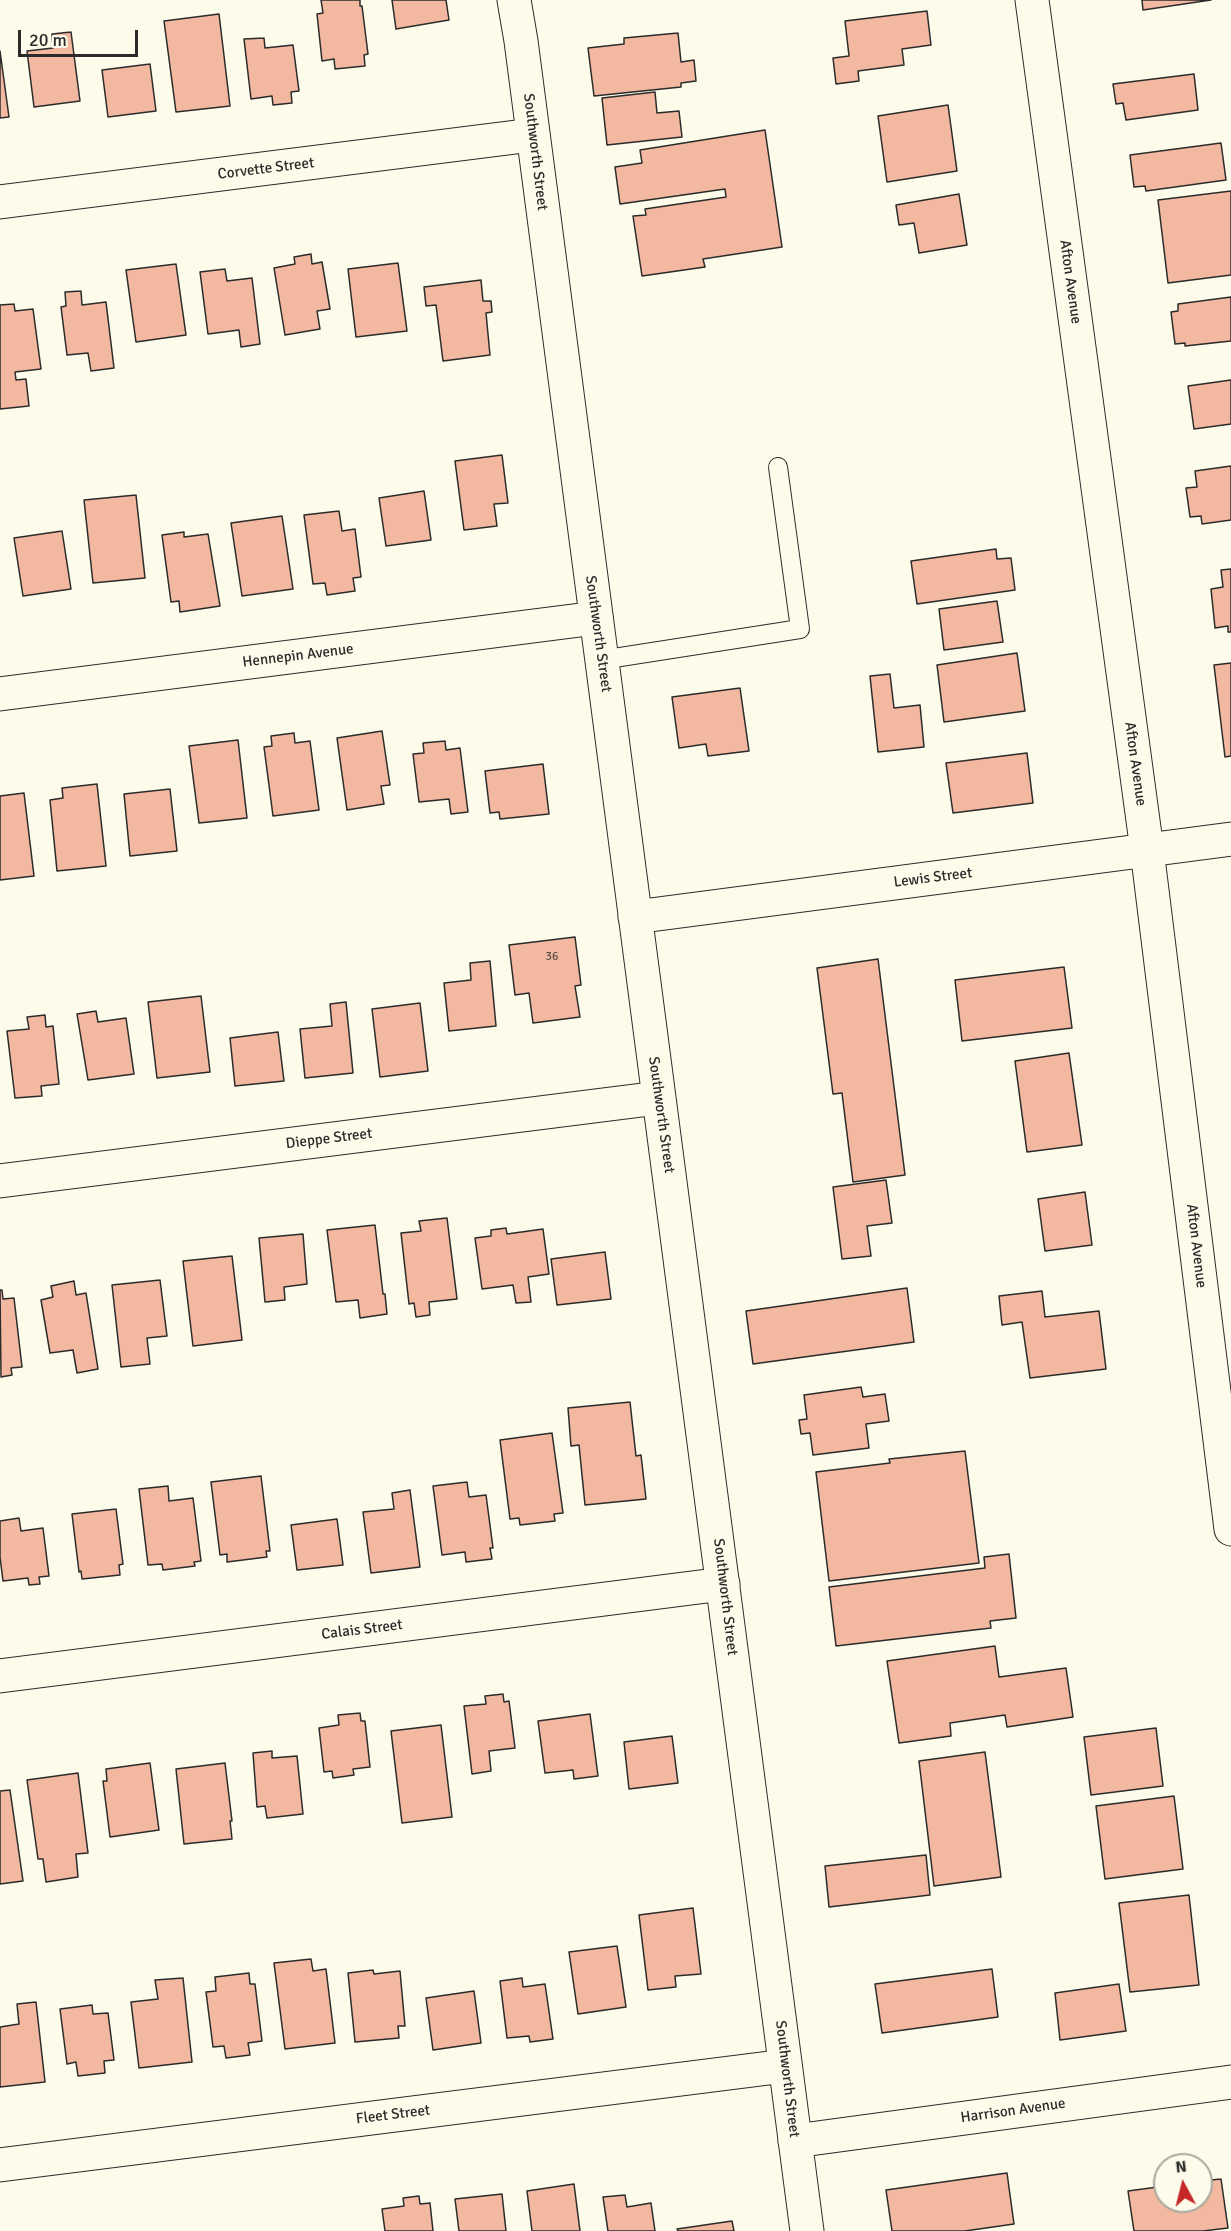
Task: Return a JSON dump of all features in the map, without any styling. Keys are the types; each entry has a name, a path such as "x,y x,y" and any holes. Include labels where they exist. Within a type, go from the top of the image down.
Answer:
{"street":[{"name":"Southworth Street","path":"514,0 807,2231"},
{"path":"521,41 522,0"},
{"name":"Afton Avenue","path":"1032,0 1147,850 1231,1529"},
{"name":"Corvette Street","path":"0,202 532,135"},
{"name":"Hennepin Avenue","path":"0,694 596,618"},
{"name":"Lewis Street","path":"635,917 1231,839"},
{"name":"Dieppe Street","path":"0,1181 658,1098"},
{"name":"Calais Street","path":"0,1676 723,1584"},
{"name":"Fleet Street","path":"0,2165 785,2066"},
{"name":"Harrison Avenue","path":"795,2141 1231,2082"}],"lane":[{"path":"601,660 800,629 778,467"}],"building":[{"path":"321,0 360,0 368,54 364,55 365,66 335,69 334,59 322,61 317,14 323,13"},
{"path":"392,0 446,0 449,20 396,29"},
{"path":"1142,0 1211,0 1143,10"},
{"path":"927,11 931,45 902,49 904,65 858,71 859,81 836,84 833,58 849,56 845,21"},
{"path":"219,14 230,106 176,112 164,21"},
{"path":"71,32 80,101 34,107 27,51 53,48 52,34"},
{"path":"678,33 681,62 694,60 696,81 681,83 681,87 594,96 588,48 624,44 624,38"},
{"path":"264,38 265,48 293,45 299,91 291,92 292,103 273,105 272,96 251,99 244,39"},
{"path":"0,51 9,117 0,118"},
{"path":"150,64 156,111 108,117 102,70"},
{"path":"1194,74 1198,110 1126,120 1123,103 1116,104 1113,84"},
{"path":"655,92 657,113 679,111 682,137 607,145 602,98"},
{"path":"948,105 957,171 887,182 878,116"},
{"path":"765,130 782,247 703,259 705,267 642,276 633,216 646,215 645,209 726,197 725,189 620,204 615,167 642,163 640,150"},
{"path":"1221,143 1226,180 1146,191 1145,186 1134,187 1130,155"},
{"path":"1231,191 1231,275 1168,283 1158,200"},
{"path":"959,194 967,245 919,253 914,223 899,225 896,205"},
{"path":"311,254 312,264 322,262 330,309 317,311 320,329 285,335 274,268 295,264 294,257"},
{"path":"398,263 407,331 356,337 348,269"},
{"path":"176,264 186,335 136,342 126,270"},
{"path":"225,269 227,281 252,278 260,344 241,347 239,330 208,334 200,272"},
{"path":"481,280 483,301 491,301 492,312 486,313 490,355 443,361 436,305 426,306 424,287"},
{"path":"81,291 82,305 106,302 114,368 91,371 88,353 67,355 61,307 66,306 65,292"},
{"path":"1231,297 1231,341 1185,346 1185,343 1175,344 1171,312 1178,311 1178,304"},
{"path":"14,304 15,311 33,309 41,369 15,372 16,380 26,379 29,406 0,409 0,305"},
{"path":"1231,380 1231,424 1194,429 1188,386"},
{"path":"502,455 508,503 494,504 497,526 464,530 455,461"},
{"path":"1231,466 1231,520 1202,524 1201,516 1190,517 1186,488 1197,487 1195,471"},
{"path":"424,491 431,540 386,546 379,498"},
{"path":"136,495 145,578 93,583 84,500"},
{"path":"339,511 342,531 355,529 361,577 353,578 355,591 327,595 325,583 313,584 304,515"},
{"path":"282,516 293,589 242,596 231,523"},
{"path":"62,531 71,589 23,596 14,538"},
{"path":"184,532 184,537 208,534 220,606 180,612 179,601 171,602 162,535"},
{"path":"996,549 997,559 1011,558 1015,590 917,604 911,561"},
{"path":"1231,569 1231,632 1228,632 1228,626 1215,628 1211,589 1223,587 1221,570"},
{"path":"997,601 1003,642 944,650 939,609"},
{"path":"1017,653 1025,711 944,722 937,665"},
{"path":"1231,663 1231,756 1225,757 1214,665"},
{"path":"890,674 894,708 920,705 924,747 878,752 870,676"},
{"path":"740,688 749,751 708,756 706,744 679,748 672,697"},
{"path":"382,731 390,785 381,786 384,804 347,810 337,738"},
{"path":"294,733 295,743 310,741 319,810 273,816 264,747 272,746 271,736"},
{"path":"238,740 247,818 199,823 189,746"},
{"path":"445,741 446,750 460,748 468,812 451,814 449,799 419,802 413,754 424,753 423,743"},
{"path":"1027,753 1033,803 953,813 946,763"},
{"path":"543,764 549,814 500,819 499,812 490,813 485,771"},
{"path":"97,784 106,866 57,871 50,800 63,798 62,788"},
{"path":"170,789 177,851 130,856 124,794"},
{"path":"24,793 34,876 0,880 0,796"},
{"path":"575,937 581,985 575,986 580,1017 533,1023 529,993 515,995 509,945"},
{"path":"878,959 905,1175 853,1182 842,1093 833,1094 817,968"},
{"path":"490,961 496,1026 449,1031 444,983 471,980 470,963"},
{"path":"1064,967 1072,1028 962,1041 955,980"},
{"path":"201,996 210,1072 157,1078 148,1002"},
{"path":"346,1002 353,1073 305,1078 300,1029 332,1026 330,1004"},
{"path":"420,1003 428,1071 380,1077 372,1009"},
{"path":"96,1011 98,1022 126,1018 134,1074 88,1080 77,1014"},
{"path":"45,1015 46,1027 53,1026 59,1084 41,1086 42,1096 15,1098 7,1031 29,1029 27,1017"},
{"path":"278,1032 284,1081 235,1086 230,1038"},
{"path":"1069,1053 1082,1145 1027,1152 1015,1061"},
{"path":"886,1180 892,1223 867,1226 871,1256 842,1259 833,1187"},
{"path":"1085,1192 1092,1245 1045,1251 1038,1199"},
{"path":"447,1218 457,1299 429,1302 430,1315 416,1317 414,1303 409,1304 401,1233 421,1231 419,1221"},
{"path":"375,1225 387,1314 360,1318 358,1300 336,1302 327,1230"},
{"path":"506,1228 507,1234 543,1229 549,1274 528,1277 531,1302 516,1303 513,1285 482,1289 475,1238 491,1236 491,1230"},
{"path":"303,1234 307,1284 284,1287 285,1300 265,1302 259,1238"},
{"path":"605,1252 611,1299 557,1305 551,1259"},
{"path":"232,1256 242,1340 193,1346 183,1261"},
{"path":"160,1280 167,1336 147,1338 150,1364 121,1367 112,1285"},
{"path":"74,1281 76,1295 86,1293 98,1369 77,1373 73,1350 50,1353 41,1300 53,1297 51,1286"},
{"path":"907,1288 914,1342 753,1364 746,1311"},
{"path":"0,1290 2,1290 3,1299 14,1298 22,1367 11,1368 12,1375 1,1377"},
{"path":"1042,1291 1045,1317 1099,1311 1106,1369 1030,1378 1022,1322 1002,1325 999,1296"},
{"path":"861,1387 863,1397 885,1394 889,1421 866,1424 869,1448 813,1455 810,1433 801,1434 799,1420 807,1419 804,1395"},
{"path":"630,1402 636,1456 641,1455 646,1499 585,1505 579,1445 571,1446 568,1408"},
{"path":"552,1433 563,1513 554,1514 555,1521 520,1525 519,1518 510,1519 500,1440"},
{"path":"965,1451 979,1563 829,1581 816,1472 890,1463 889,1459"},
{"path":"261,1476 270,1551 266,1551 267,1557 227,1562 227,1554 220,1555 211,1482"},
{"path":"467,1482 469,1497 486,1495 493,1548 490,1548 492,1559 466,1562 465,1552 442,1555 433,1486"},
{"path":"168,1486 169,1501 193,1498 201,1561 194,1562 195,1566 163,1570 162,1564 148,1565 139,1489"},
{"path":"410,1490 420,1567 371,1573 363,1512 394,1509 392,1493"},
{"path":"116,1509 123,1564 119,1565 120,1575 82,1579 81,1571 79,1572 72,1514"},
{"path":"19,1518 21,1531 43,1528 49,1576 39,1577 40,1584 29,1585 28,1578 3,1581 0,1521"},
{"path":"337,1519 343,1565 297,1570 291,1525"},
{"path":"1009,1554 1016,1618 990,1621 991,1628 836,1646 829,1587 985,1568 984,1557"},
{"path":"995,1646 999,1677 1066,1668 1073,1717 1007,1727 1005,1715 950,1723 951,1736 899,1743 887,1661"},
{"path":"503,1694 504,1702 509,1701 515,1748 489,1751 491,1771 472,1774 464,1706 486,1704 485,1696"},
{"path":"360,1713 361,1721 365,1721 370,1767 353,1769 354,1775 333,1778 332,1771 324,1772 319,1728 339,1725 338,1715"},
{"path":"590,1714 598,1776 574,1779 573,1770 545,1773 538,1721"},
{"path":"441,1725 452,1817 402,1823 391,1731"},
{"path":"1156,1728 1163,1786 1091,1795 1084,1737"},
{"path":"672,1736 678,1783 629,1789 624,1742"},
{"path":"272,1751 272,1758 297,1756 303,1814 267,1818 265,1806 257,1807 253,1753"},
{"path":"985,1752 1001,1877 934,1886 919,1761"},
{"path":"150,1763 159,1830 110,1837 103,1781 107,1781 106,1769"},
{"path":"225,1763 232,1839 184,1844 176,1769"},
{"path":"78,1773 88,1853 76,1854 78,1877 46,1882 43,1859 38,1859 27,1780"},
{"path":"10,1790 23,1881 0,1884 0,1791"},
{"path":"1174,1796 1183,1869 1105,1879 1096,1806"},
{"path":"926,1855 930,1895 829,1907 825,1866"},
{"path":"1189,1895 1199,1985 1130,1992 1119,1903"},
{"path":"693,1908 701,1974 675,1976 676,1987 648,1990 639,1915"},
{"path":"617,1946 626,2007 578,2014 569,1952"},
{"path":"311,1959 313,1971 326,1969 335,2043 285,2049 274,1963"},
{"path":"992,1969 998,2017 882,2033 875,1984"},
{"path":"373,1970 374,1974 400,1971 405,2026 398,2026 399,2038 355,2042 348,1973"},
{"path":"249,1973 250,1984 255,1984 262,2041 248,2043 250,2055 226,2058 224,2046 213,2047 206,1992 216,1991 215,1977"},
{"path":"183,1978 192,2062 139,2068 131,2002 158,1999 155,1980"},
{"path":"522,1978 523,1987 545,1984 553,2039 530,2042 529,2036 507,2038 500,1981"},
{"path":"1119,1984 1126,2031 1060,2040 1055,1993"},
{"path":"474,1991 481,2043 433,2050 426,1998"},
{"path":"36,2002 45,2082 0,2087 0,2027 19,2024 17,2004"},
{"path":"92,2005 93,2014 108,2013 114,2060 104,2061 105,2073 78,2076 76,2062 67,2064 60,2009"},
{"path":"1007,2173 1014,2224 965,2231 892,2231 886,2190"},
{"path":"1221,2179 1228,2228 1203,2231 1134,2231 1128,2191 1153,2188 1153,2213 1213,2213 1213,2180"},
{"path":"574,2184 580,2231 532,2231 527,2191"},
{"path":"502,2194 506,2231 459,2231 455,2199"},
{"path":"625,2195 627,2207 651,2203 655,2231 608,2231 603,2197"},
{"path":"419,2196 420,2204 430,2203 433,2231 385,2231 382,2209 404,2206 403,2198"},
{"path":"732,2221 734,2231 678,2231 677,2229"}]}
